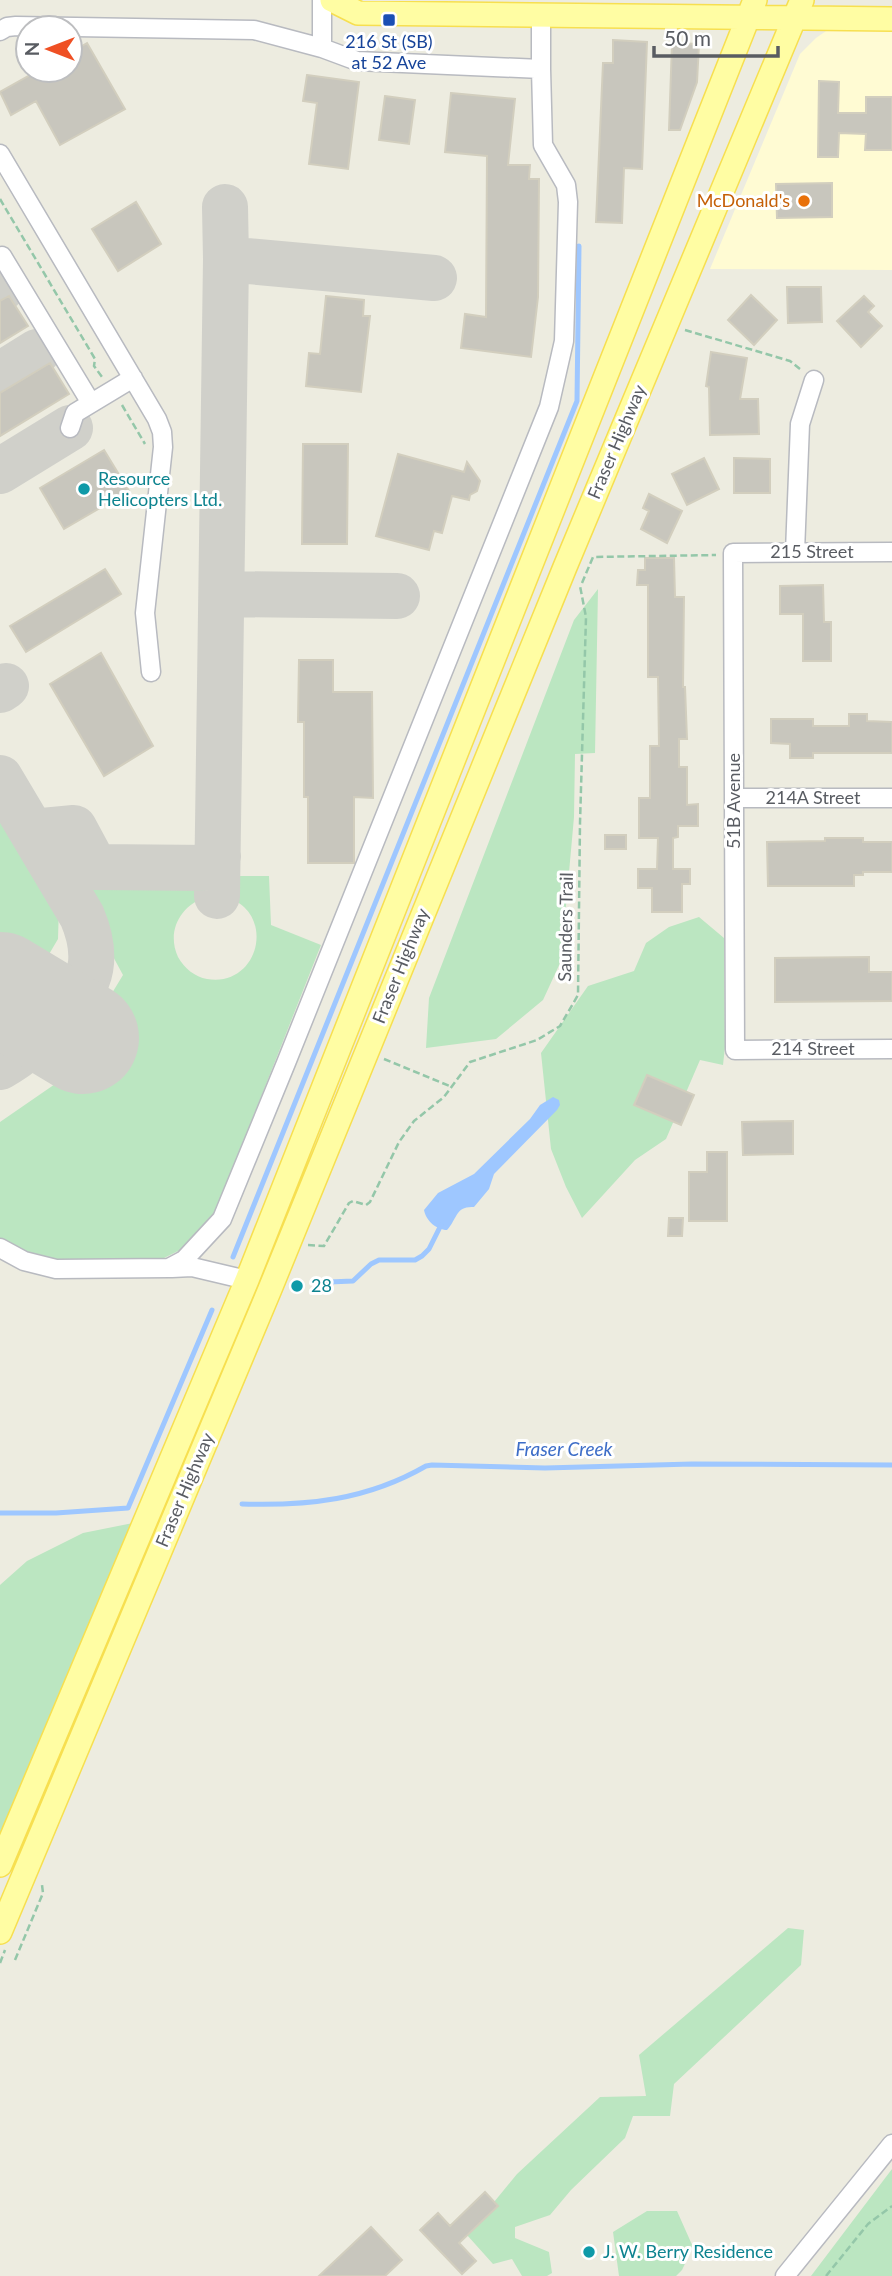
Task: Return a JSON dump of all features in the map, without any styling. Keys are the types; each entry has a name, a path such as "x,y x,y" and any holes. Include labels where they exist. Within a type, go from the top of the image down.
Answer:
{"main road":[{"path":"332,0 358,13 541,15 798,9 892,19"},
{"name":"Fraser Highway","path":"0,1865 247,1280 751,9"},
{"name":"Fraser Highway","path":"0,1932 270,1289 565,568 798,9"}],"street":[{"path":"322,0 322,48"},
{"path":"169,1268 184,1260 222,1219 549,407 564,341 568,202 566,185 543,145 541,15"},
{"path":"0,31 16,26 254,30 322,48 357,61 541,69"},
{"path":"0,154 157,419 162,432 163,447 145,613 151,672"},
{"path":"2,256 91,403"},
{"path":"70,428 75,413 133,378"},
{"path":"795,552 800,424 814,380"},
{"name":"215 Street","path":"733,553 892,552"},
{"name":"51B Avenue","path":"733,553 735,1049"},
{"name":"214A Street","path":"734,798 892,798"},
{"name":"214 Street","path":"735,1049 892,1049"},
{"path":"0,1248 24,1261 56,1269 192,1267 247,1280"},
{"path":"785,2276 892,2144"}],"path":[{"path":"0,199 95,359 94,366 99,375 113,390 150,453"},
{"path":"678,328 790,361 814,380"},
{"path":"573,584 580,586 593,557 733,553"},
{"name":"Saunders Trail","path":"305,1244 324,1246 349,1203 353,1201 366,1205 370,1202 399,1142 414,1121 444,1097 470,1062 537,1040 560,1026 578,995 586,617 580,586"},
{"path":"381,1058 452,1087"},
{"path":"15,1960 43,1893 41,1881"},
{"path":"827,2276 868,2224 892,2206"}],"shaded area":[{"path":"829,29 892,31 892,270 710,269 800,54"}],"green space":[{"path":"598,589 595,753 575,754 574,817 561,961 543,1000 496,1039 426,1048 429,998 574,620"},
{"path":"0,808 59,906 58,939 45,961 19,966 0,955"},
{"path":"224,876 269,876 271,925 321,945 214,1216 184,1248 156,1262 62,1266 0,1243 0,1122 58,1082 123,975 76,888 86,877 205,880 206,897 189,906 178,920 175,947 180,961 194,974 207,979 225,979 240,972 250,960 256,946 256,931 251,916 241,904 224,897"},
{"path":"699,917 724,938 723,1065 700,1060 666,1139 635,1160 582,1218 551,1149 541,1053 588,986 634,971 646,943 669,927"},
{"path":"138,1522 0,1864 0,1585 27,1561 83,1533"},
{"path":"788,1928 804,1930 801,1965 674,2084 670,2116 633,2116 625,2138 571,2190 550,2215 515,2227 515,2238 549,2252 552,2273 547,2276 522,2276 512,2259 493,2264 467,2235 517,2174 600,2097 646,2096 639,2055"},
{"path":"892,2169 892,2276 811,2276"},
{"path":"647,2211 677,2211 693,2247 682,2270 676,2276 619,2276 613,2232"}],"water":[{"path":"553,1097 559,1100 557,1110 494,1174 489,1189 474,1207 463,1208 447,1230 432,1224 424,1210 438,1193 474,1174 530,1119 540,1105"}],"building":[{"path":"613,40 647,42 642,169 624,168 622,223 596,222 603,63 613,63"},
{"path":"87,43 125,109 60,145 36,101 11,115 0,92 14,84 84,84 84,45"},
{"path":"672,43 699,44 697,82 680,130 669,130"},
{"path":"307,75 359,82 348,169 309,164 317,103 303,101"},
{"path":"819,81 839,82 838,113 866,113 866,97 892,97 892,150 865,150 866,134 839,133 838,157 818,157"},
{"path":"451,93 515,99 508,165 530,165 529,179 539,179 538,297 531,357 461,348 465,314 486,317 487,156 445,152"},
{"path":"385,96 415,100 409,144 379,140"},
{"name":"McDonald's","path":"832,183 832,217 777,218 776,184"},
{"path":"136,202 161,244 118,271 92,229"},
{"path":"787,287 821,287 822,322 788,323"},
{"path":"751,295 777,320 754,345 728,320"},
{"path":"9,296 28,326 0,343 0,301"},
{"path":"326,296 364,300 363,316 370,316 361,392 306,386 309,353 320,354"},
{"path":"864,296 874,306 868,312 882,326 861,347 837,321"},
{"path":"711,352 747,358 740,399 758,399 759,434 710,435 709,387 706,386"},
{"path":"50,363 69,394 0,436 0,393"},
{"path":"303,444 348,444 347,544 302,544"},
{"name":"Resource Helicopters Ltd.","path":"104,450 129,491 64,529 40,488"},
{"path":"398,454 464,472 467,462 480,481 477,491 470,495 469,500 452,496 442,533 434,531 429,550 376,536"},
{"path":"704,458 719,489 687,505 672,474"},
{"path":"734,458 770,459 770,493 734,493"},
{"path":"649,494 682,511 667,543 641,529 649,511 643,508"},
{"path":"645,558 674,558 675,597 684,597 683,687 687,739 679,739 679,767 687,767 687,805 698,804 698,826 678,826 678,837 673,838 673,869 690,869 690,884 682,884 682,912 652,912 652,888 638,888 638,869 657,869 658,838 639,838 639,798 650,798 650,746 659,746 658,677 648,677 648,585 637,585 638,570 645,570"},
{"path":"105,569 121,594 26,652 10,626"},
{"path":"823,585 824,622 831,622 831,661 803,661 803,614 780,614 780,586"},
{"path":"101,653 153,746 104,776 50,684"},
{"path":"299,660 333,660 333,692 372,692 373,798 354,797 354,863 308,863 308,797 304,797 304,722 298,722"},
{"path":"849,714 867,714 867,721 892,722 892,753 813,753 813,758 790,758 790,744 771,743 771,719 813,719 813,726 849,726"},
{"path":"605,835 626,835 626,849 605,849"},
{"path":"825,838 863,838 863,842 892,842 892,872 863,872 863,875 854,875 854,886 768,886 767,842 825,841"},
{"path":"869,957 869,972 892,972 892,1001 775,1002 775,958"},
{"path":"647,1075 694,1095 681,1125 634,1105"},
{"path":"793,1121 793,1154 743,1155 742,1122"},
{"path":"707,1152 727,1152 727,1221 689,1221 689,1172 707,1172"},
{"path":"669,1218 683,1218 682,1236 668,1236"},
{"path":"485,2192 498,2206 459,2243 476,2261 462,2274 420,2230 438,2213 450,2226"},
{"path":"371,2227 402,2260 385,2276 319,2276"}],"waterway":[{"path":"233,1257 577,401 579,246"},
{"path":"329,1282 353,1281 379,1260 415,1260 429,1249 441,1225"},
{"path":"0,1513 56,1513 128,1508 212,1310"},
{"name":"Fraser Creek","path":"242,1504 290,1504 337,1498 382,1487 432,1465 545,1468 692,1464 892,1465"}],"taxiway":[{"path":"217,896 225,207"},
{"path":"226,259 434,278"},
{"path":"0,375 37,352"},
{"path":"0,471 70,428"},
{"path":"222,594 397,596"},
{"path":"0,690 6,686"},
{"path":"0,778 82,916 91,950 91,962 85,983 68,1000 48,1007 21,1001"},
{"path":"32,832 74,828 95,867 212,868 217,863 218,856"},
{"path":"0,1067 21,1053 33,1039 34,1023 21,1001"}],"runway":[{"path":"0,988 83,1038"}],"place":[{"name":"216 St (SB) at 52 Ave","path":"389,20"},
{"name":"McDonald's","path":"804,201"},
{"name":"Resource Helicopters Ltd.","path":"84,489"},
{"name":"28","path":"297,1286"},
{"name":"J. W. Berry Residence","path":"589,2252"}]}
